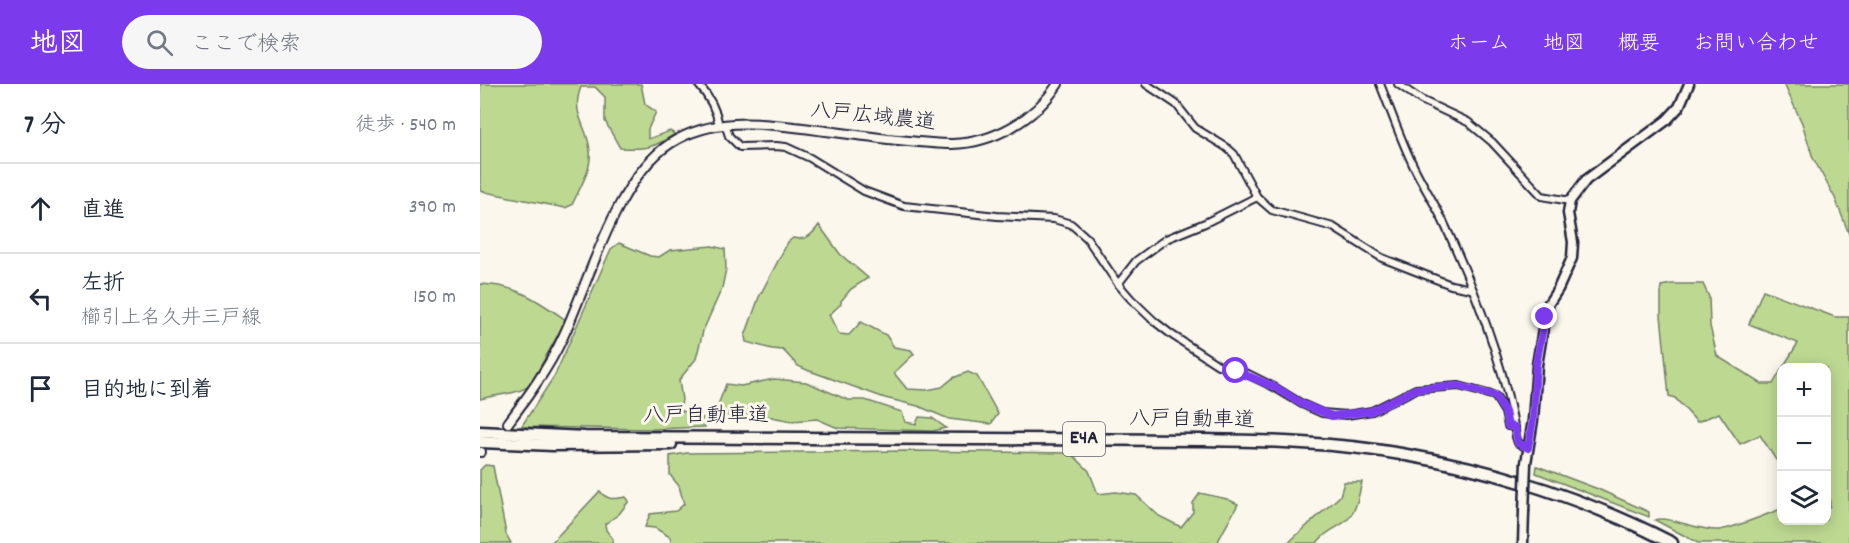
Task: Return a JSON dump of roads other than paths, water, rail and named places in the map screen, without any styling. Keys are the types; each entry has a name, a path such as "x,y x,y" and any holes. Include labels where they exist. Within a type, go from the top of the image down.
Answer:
{"highway":[{"name":"八戸自動車道","path":"480,432 595,437 1202,440 1354,447 1431,459 1514,479 1588,504 1672,543"},
{"name":"八戸自動車道","path":"480,442 553,445 884,442 1202,446 1353,453 1397,458 1507,482 1586,509 1661,543"}],"main road":[{"path":"1523,543 1526,463 1533,420 1536,365 1549,303 1572,258 1573,242 1568,213 1569,201 1586,180 1667,120 1679,106 1689,84"}],"street":[{"path":"698,84 710,99 729,136 741,147 786,147 810,158 864,191 891,203 960,213 1064,221 1071,224 1087,238 1118,284 1154,321 1198,353 1218,364 1275,387 1302,404 1322,413 1347,415 1372,411 1416,389 1459,386 1495,396 1505,412 1508,426 1515,427"},
{"name":"八戸広域農道","path":"508,423 537,383 562,340 613,220 638,175 669,144 694,132 722,124 763,123 925,143 965,143 1004,131 1026,119 1041,106 1058,84"},
{"path":"1146,84 1176,104 1195,128 1234,154 1257,197 1272,210 1333,228 1382,258 1450,285 1471,289"},
{"path":"1380,84 1409,156 1443,221 1471,289 1502,373 1518,443 1528,448"},
{"path":"1398,84 1420,100 1468,122 1492,142 1542,196 1569,201"},
{"path":"1118,284 1136,261 1166,239 1257,197"}]}
